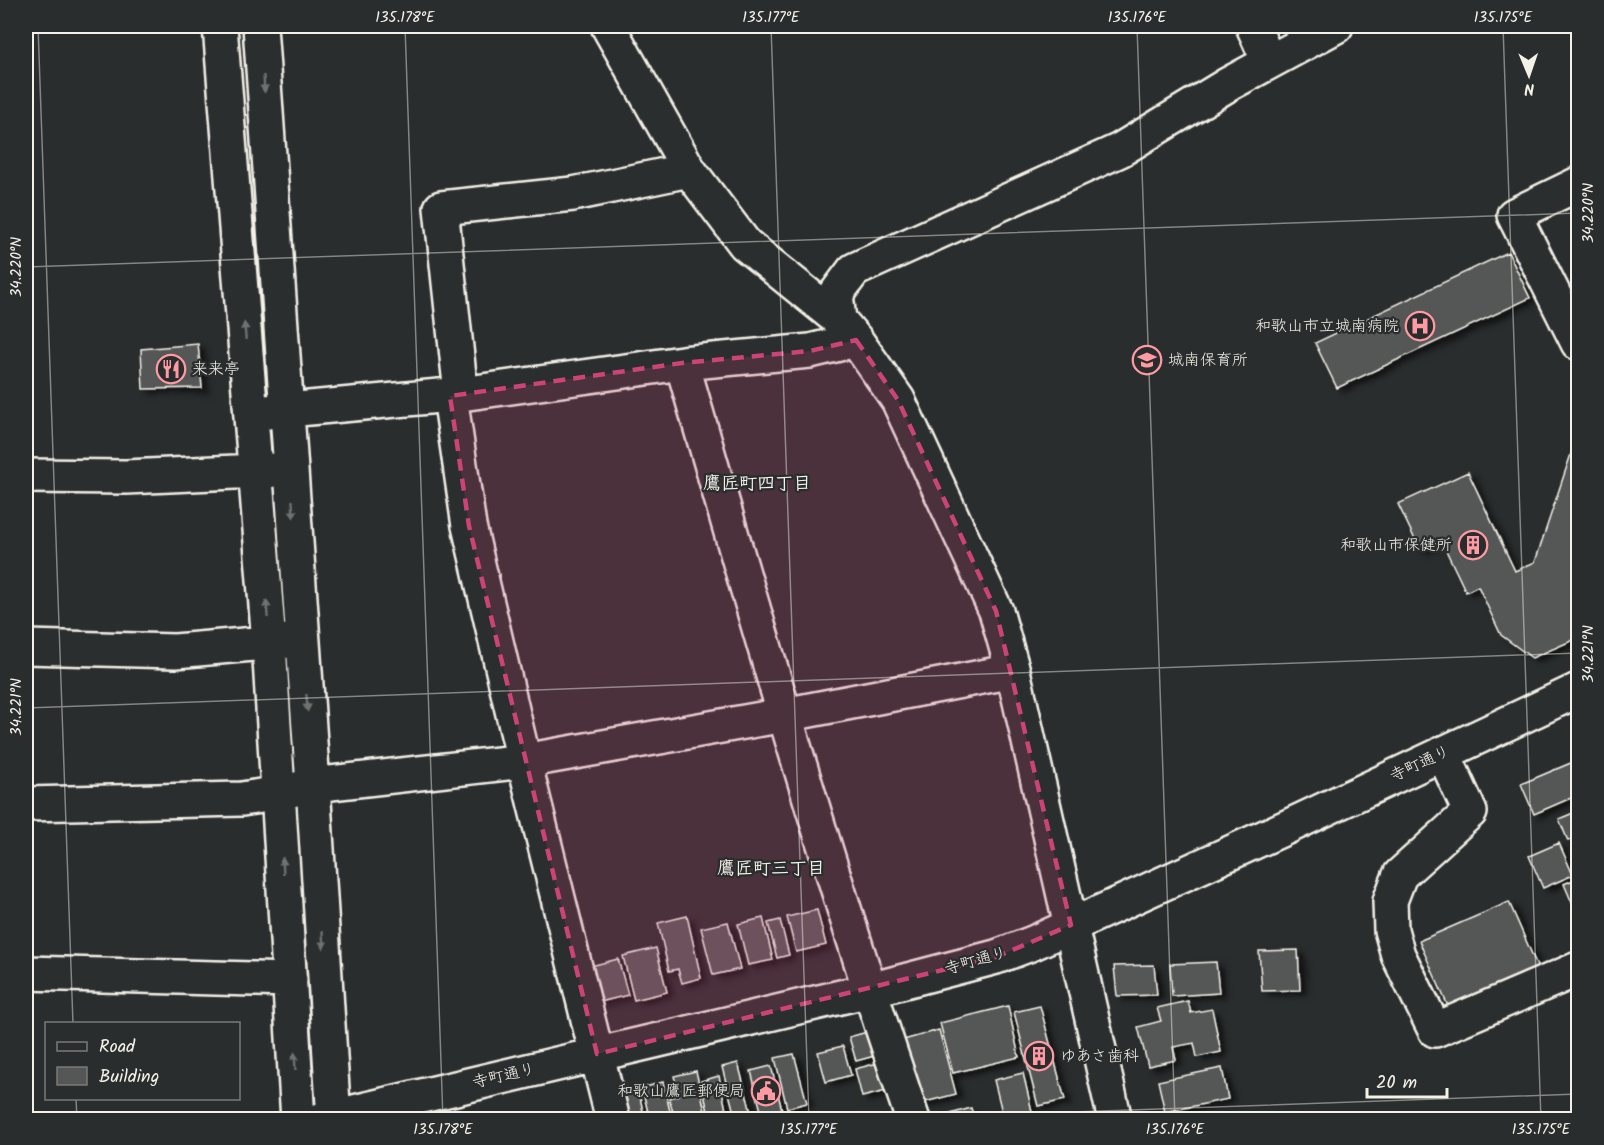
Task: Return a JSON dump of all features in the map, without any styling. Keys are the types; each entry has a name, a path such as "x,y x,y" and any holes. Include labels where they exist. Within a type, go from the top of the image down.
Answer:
{"street":[{"path":"220,26 269,644 298,1119"},
{"path":"260,26 313,785 329,1119"},
{"path":"608,26 689,170 745,244 848,330 898,400 996,611 1013,671 1115,1119"},
{"path":"1254,26 1269,62"},
{"path":"848,330 837,294 854,270 1120,150 1227,85 1336,26"},
{"path":"613,1119 524,761 469,526 455,395 441,208 573,194 689,170"},
{"path":"1578,184 1514,215 1578,343"},
{"path":"252,414 455,395 682,363 810,351 848,330"},
{"path":"682,363 784,715 913,1119"},
{"path":"26,476 126,477 291,470"},
{"path":"26,647 175,651 303,640"},
{"path":"26,804 242,799 279,794 313,785 524,761 784,715 1013,671"},
{"name":"寺町通り","path":"329,1119 870,990 996,957 1287,827 1578,690"},
{"path":"1443,753 1470,812 1400,875 1390,900 1391,930 1398,955 1435,1030 1578,969"},
{"path":"26,972 290,980"}],"highlighted area":[{"path":"856,340 898,400 996,611 1071,925 996,957 597,1054 469,526 450,396 682,363 810,351"}],"building":[{"path":"1508,252 1530,298 1337,388 1315,343"},
{"name":"来来亭","path":"198,344 202,388 143,389 141,349"},
{"name":"和歌山市保健所","path":"1578,433 1578,638 1532,658 1501,635 1478,586 1466,592 1441,540 1420,550 1398,504 1468,472 1515,571 1535,562"},
{"path":"1578,760 1578,795 1534,814 1521,784"},
{"path":"1578,811 1578,837 1568,841 1559,819"},
{"path":"1559,843 1573,875 1543,888 1529,856"},
{"path":"1578,878 1578,917 1564,884"},
{"path":"1509,902 1538,968 1448,1006 1419,941"},
{"path":"817,910 826,945 796,952 787,917"},
{"path":"687,916 701,978 682,983 678,969 669,971 658,923"},
{"path":"763,918 773,960 748,965 738,924"},
{"path":"780,920 789,955 777,958 768,923"},
{"path":"728,922 740,969 713,975 701,928"},
{"path":"656,948 667,992 634,1000 623,956"},
{"path":"1298,950 1300,990 1262,991 1259,951"},
{"path":"618,959 628,995 596,1003 587,967"},
{"path":"1216,962 1219,993 1172,996 1170,964"},
{"path":"1154,965 1157,995 1117,996 1114,966"},
{"path":"1188,1001 1191,1013 1212,1009 1221,1052 1197,1057 1194,1043 1173,1047 1176,1060 1148,1066 1138,1027 1161,1021 1157,1008"},
{"path":"1008,1006 1019,1057 953,1073 940,1023"},
{"name":"ゆあさ歯科","path":"1040,1006 1065,1100 1038,1106 1014,1012"},
{"path":"939,1030 956,1094 917,1104 900,1041"},
{"path":"871,1031 878,1055 856,1061 849,1037"},
{"path":"843,1046 851,1075 826,1082 818,1052"},
{"path":"794,1054 807,1103 787,1108 775,1058"},
{"path":"882,1062 890,1090 862,1097 855,1069"},
{"path":"738,1063 753,1120 736,1120 722,1067"},
{"path":"771,1066 782,1110 762,1115 751,1071"},
{"path":"1222,1068 1228,1099 1165,1112 1158,1081"},
{"path":"696,1071 707,1120 687,1120 687,1116 675,1119 669,1098 679,1095 674,1076"},
{"path":"1023,1073 1034,1120 1004,1120 994,1080"},
{"path":"719,1076 728,1120 710,1120 701,1081"},
{"path":"663,1082 672,1120 650,1120 642,1088"},
{"path":"638,1089 645,1120 621,1120 615,1094"},
{"path":"971,1108 975,1120 930,1120"},
{"path":"1353,1115 1396,1115 1396,1120 1353,1120"}],"place":[{"name":"和歌山市立城南病院","path":"1420,326"},
{"name":"城南保育所","path":"1147,360"},
{"name":"来来亭","path":"171,369"},
{"name":"和歌山市保健所","path":"1473,545"},
{"name":"ゆあさ歯科","path":"1039,1056"},
{"name":"和歌山鷹匠郵便局","path":"766,1091"}],"district":[{"name":"鷹匠町四丁目","path":"757,484"},
{"name":"鷹匠町三丁目","path":"771,869"}]}
